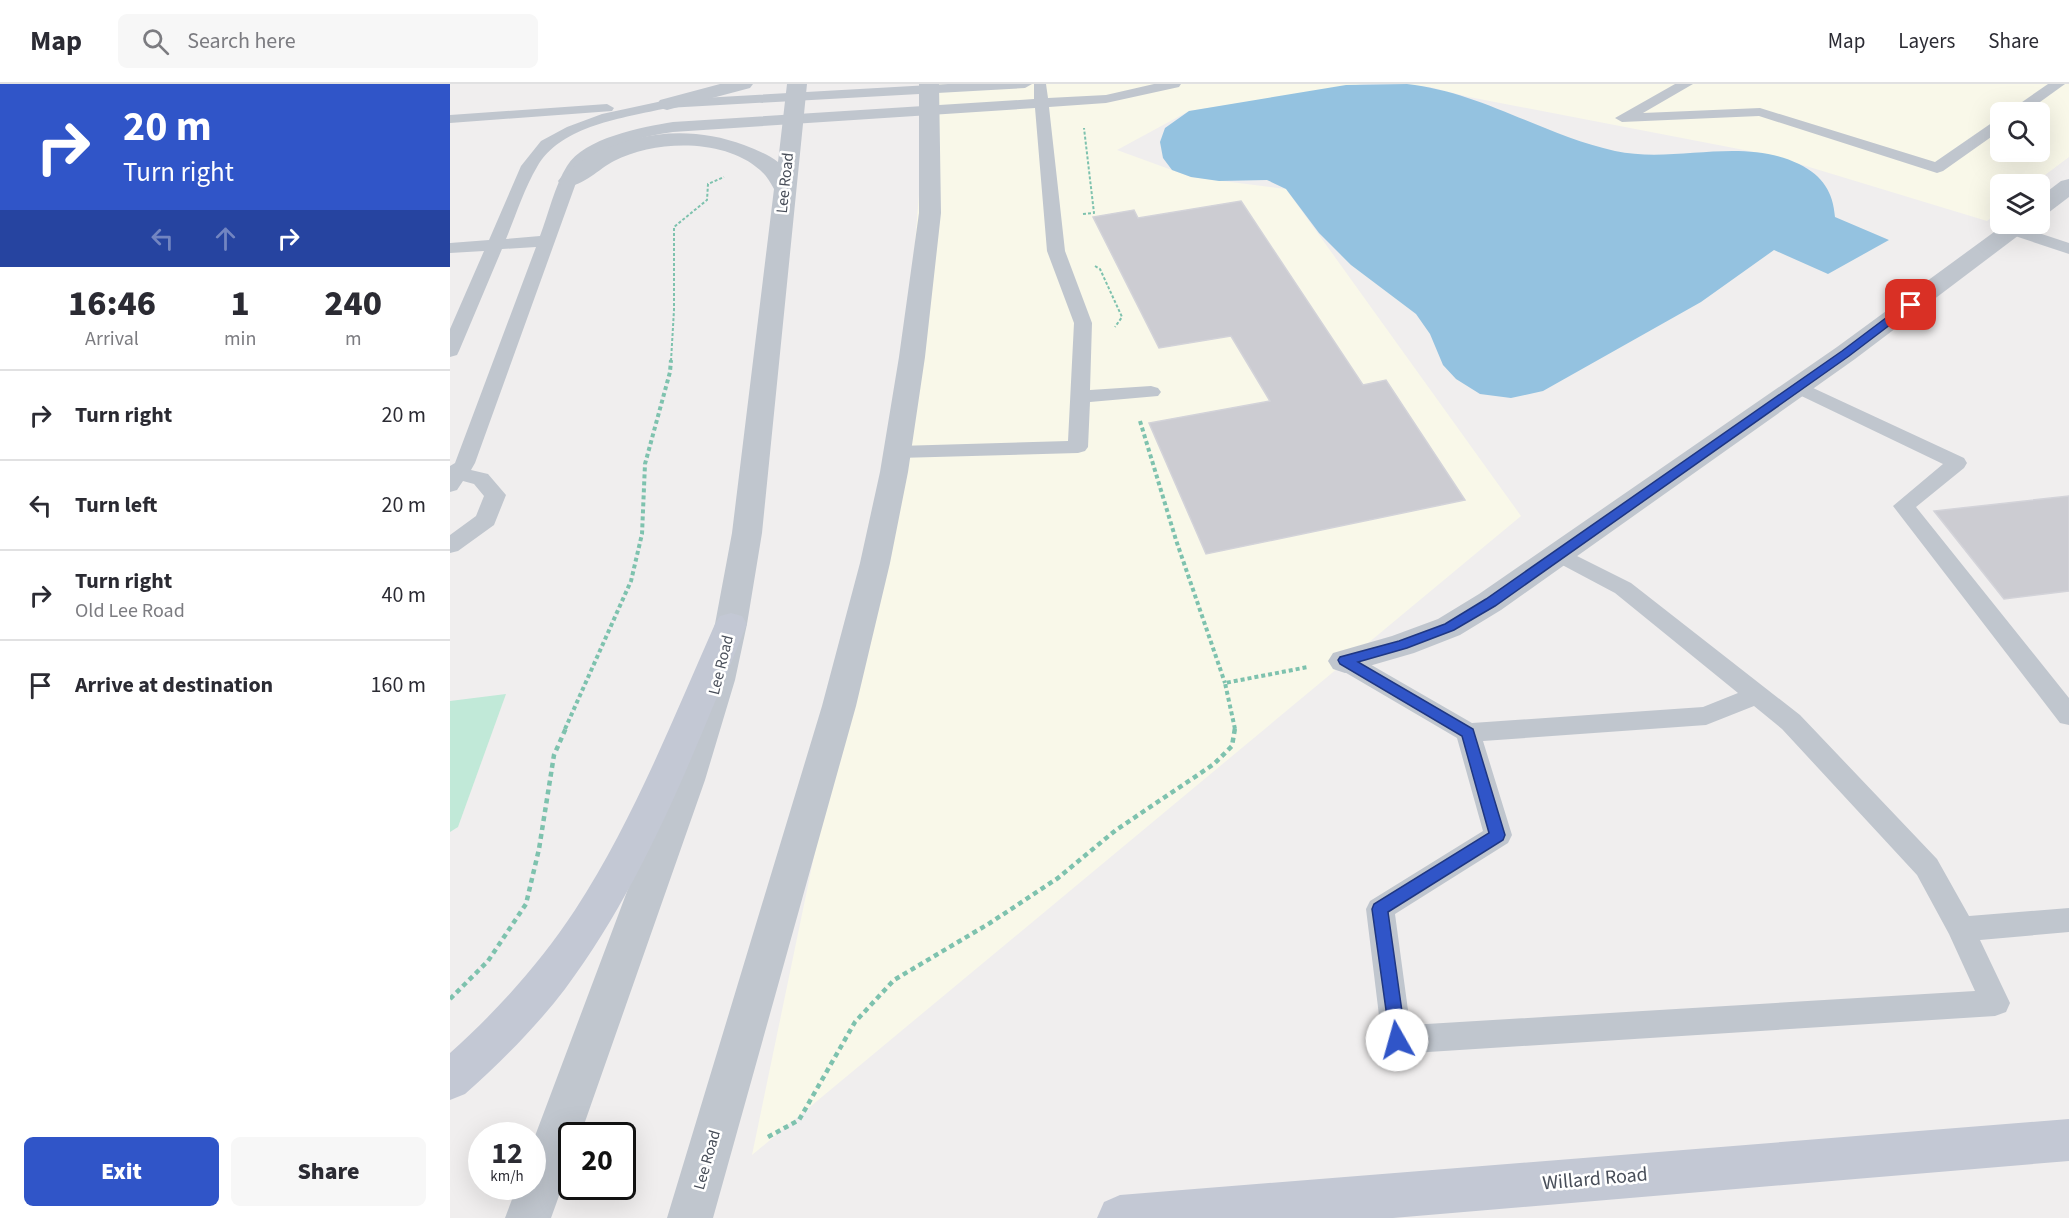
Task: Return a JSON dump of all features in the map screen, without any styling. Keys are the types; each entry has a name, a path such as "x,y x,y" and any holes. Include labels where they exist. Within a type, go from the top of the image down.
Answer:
{"main road":[{"path":"450,1080 519,1015 562,961 600,903 637,836 731,624"},
{"name":"Willard Road","path":"1120,1218 2069,1140"}],"street":[{"path":"667,104 743,84"},
{"name":"Lee Road","path":"690,1218 839,706 875,563 898,452 927,248 930,213 929,94"},
{"name":"Lee Road","path":"528,1218 687,780 718,680 731,624 747,533 795,99"},
{"path":"569,181 598,159 630,146 648,141 691,139 724,144 754,157 768,166 785,188"},
{"path":"2050,200 2069,186"},
{"path":"1345,660 1402,645 1449,627 1490,602 1798,387 2005,234"}],"lane":[{"path":"450,119 667,104 929,94 1025,84"},
{"path":"898,452 1078,447 1083,322 1056,251 1044,103 1040,84"},
{"path":"450,546 486,520 495,495 481,479 453,476 547,241 574,167 606,142 628,134 795,99 929,94 1044,103 1106,99 1174,84"},
{"path":"1686,84 1622,118 1760,112 1937,168 1990,131"},
{"path":"2032,102 2058,84"},
{"path":"667,104 673,126"},
{"path":"450,351 529,166 546,144 598,119 667,104"},
{"path":"2034,234 2069,249"},
{"path":"450,248 547,241"},
{"path":"1798,387 1957,463 1904,506 2069,716"},
{"path":"1080,397 1151,392"},
{"path":"1468,733 1498,835 1380,909 1397,1040 1995,1003 1961,929 1927,867 1791,722 1623,588 1559,554"},
{"path":"1345,660 1468,733 1706,716 1756,695"},
{"path":"1961,929 2069,920"}],"path":[{"path":"450,999 488,961 526,904 539,849 554,755 631,580 642,534 645,464 670,372 674,310 674,227 707,200 708,184 731,173"},
{"path":"768,1137 799,1120 855,1022 894,980 990,923 1058,878 1116,830 1184,786 1226,752 1232,746 1236,725 1226,682 1345,660"}],"shaded area":[{"path":"928,84 1363,84 1189,111 1117,150 1191,177 1286,189 1521,516 752,1155 898,452"},
{"path":"1399,84 2069,84 2069,157 2046,174 1990,174 1990,219 1987,221 1770,155 1469,97 1430,87"}],"green space":[{"path":"506,694 458,827 450,832 450,701"}],"water":[{"path":"1407,84 1486,104 1563,135 1615,151 1661,155 1731,151 1777,156 1799,164 1820,179 1829,192 1835,217 1889,240 1828,274 1774,250 1701,302 1543,391 1511,398 1480,394 1456,379 1443,365 1430,334 1416,314 1351,265 1319,233 1286,189 1267,180 1219,181 1191,177 1172,170 1163,158 1160,142 1165,128 1189,111 1346,85"}],"building":[{"path":"1241,201 1363,385 1386,380 1465,500 1206,554 1149,423 1270,401 1231,336 1159,348 1093,217 1134,210 1138,218"},
{"path":"2069,496 2069,591 2004,599 1934,511"}],"route":[{"path":"1397,1040 1380,909 1498,835 1468,733 1345,660 1402,645 1449,627 1490,602 1846,354 1911,305"}]}
